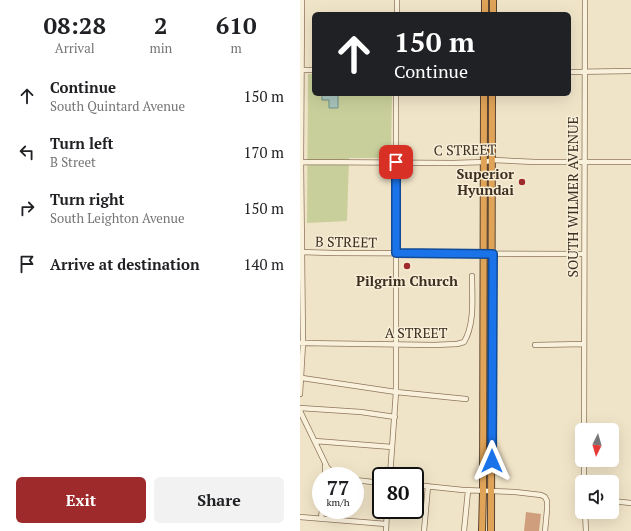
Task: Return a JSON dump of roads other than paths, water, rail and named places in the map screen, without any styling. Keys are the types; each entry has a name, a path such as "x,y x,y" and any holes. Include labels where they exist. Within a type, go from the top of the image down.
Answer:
{"highway":[{"path":"485,0 485,12"},
{"path":"493,0 493,12"},
{"path":"482,531 485,162 484,96"},
{"path":"491,531 493,254 492,96"}],"street":[{"path":"300,394 302,378 300,162 302,0"},
{"path":"397,0 397,12"},
{"name":"SOUTH WILMER AVENUE","path":"584,423 585,0"},
{"path":"301,70 312,70"},
{"path":"571,72 631,71"},
{"path":"391,467 396,392 396,96"},
{"name":"C STREET","path":"300,162 485,162 493,160 535,162 631,162"},
{"name":"B STREET","path":"301,252 584,254"},
{"name":"A STREET","path":"302,343 396,345 457,344 464,342 468,335 471,318 472,276"},
{"path":"535,345 584,344"},
{"path":"302,378 396,392 466,399"},
{"path":"325,465 300,410 361,412 395,417"},
{"path":"315,441 392,447"},
{"path":"424,486 468,491 515,492 545,497 547,501 547,510 545,531"},
{"path":"424,531 428,486"},
{"path":"464,531 468,491"},
{"path":"619,502 631,503"},
{"path":"300,517 312,518"},
{"path":"332,519 386,524"},
{"path":"386,519 386,531"},
{"path":"585,519 586,531"}],"water":[{"path":"322,96 338,96 338,108 329,108 329,100 322,100"}],"place":[{"name":"Superior Hyundai","path":"522,182"},
{"name":"Pilgrim Church","path":"407,266"}]}
